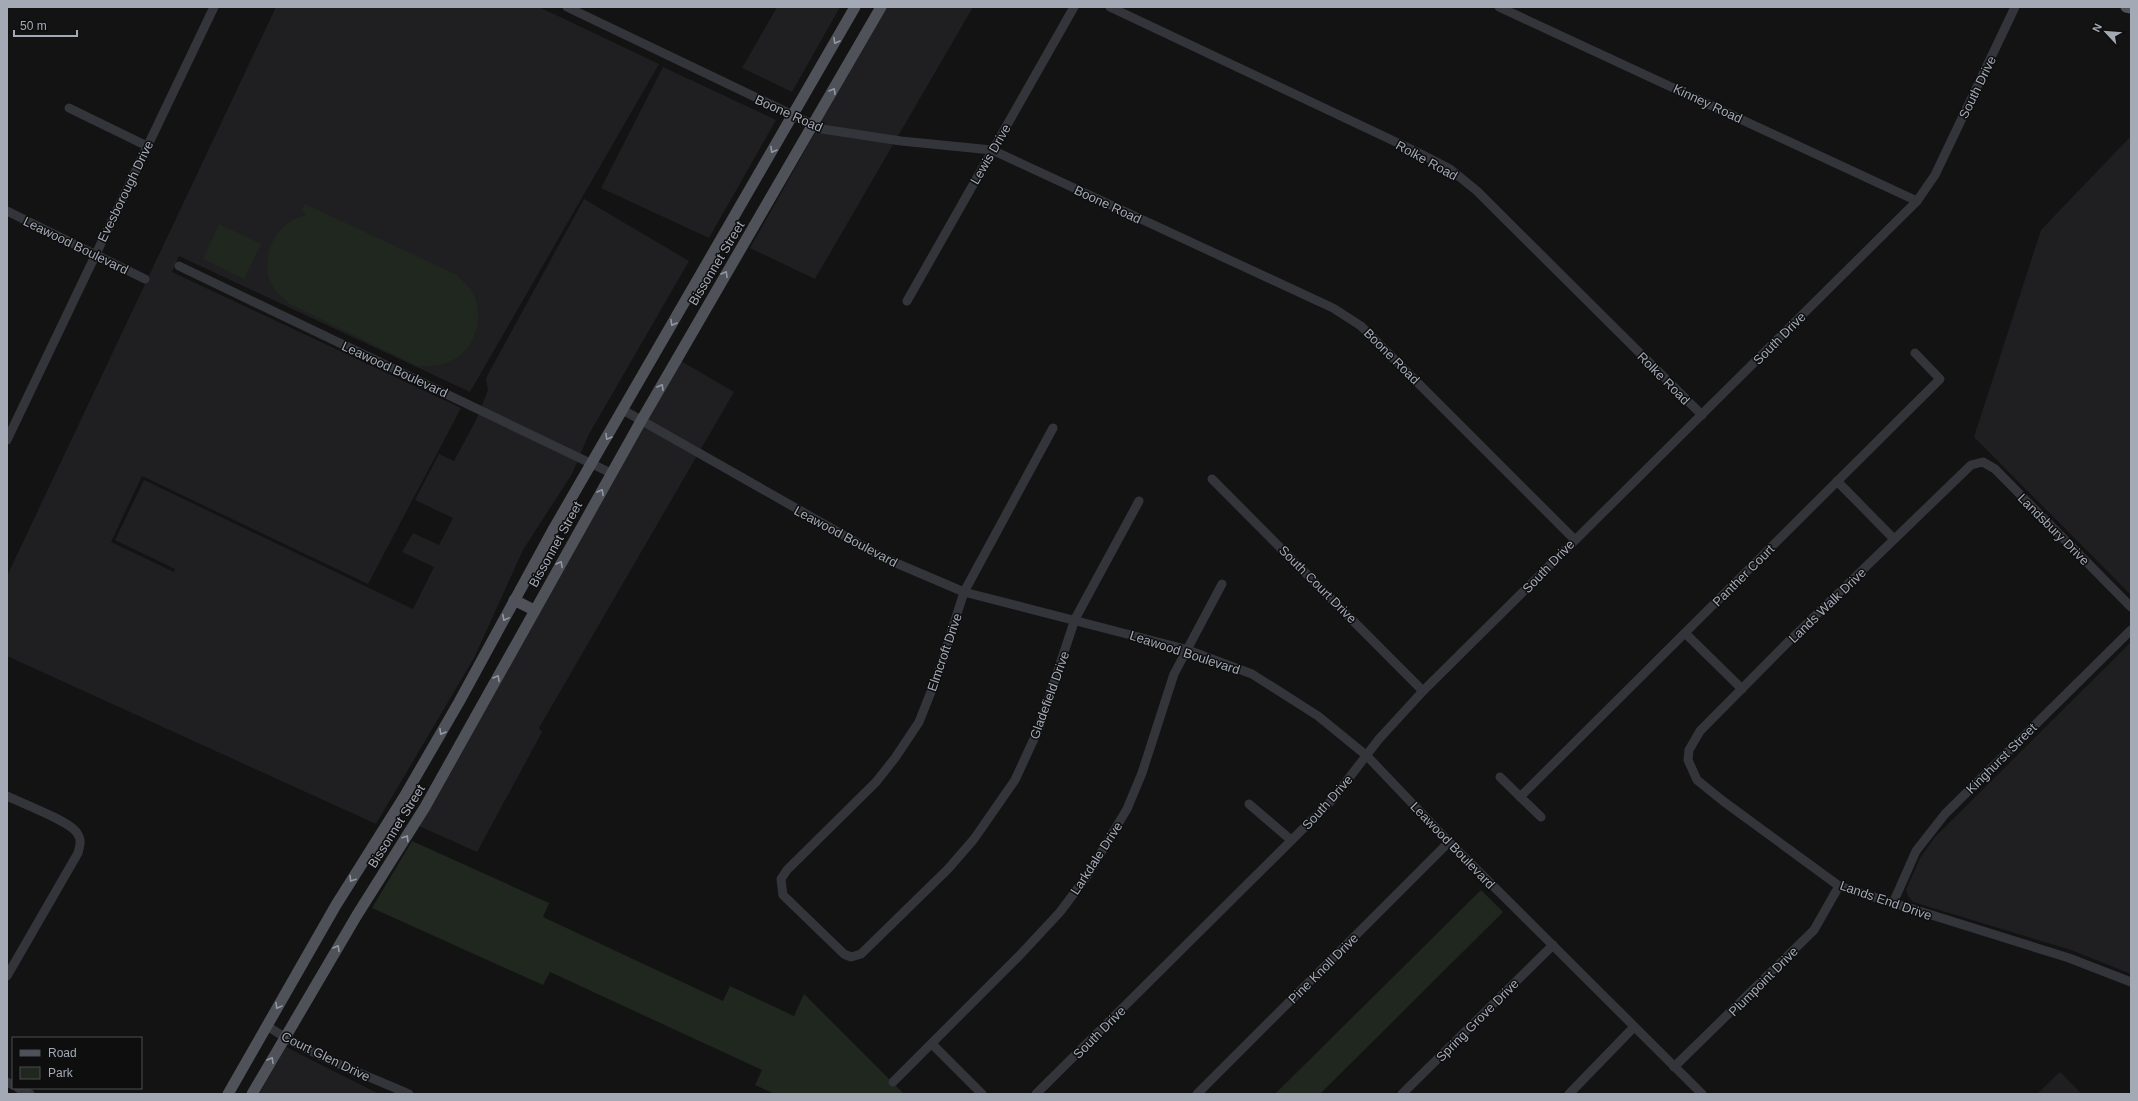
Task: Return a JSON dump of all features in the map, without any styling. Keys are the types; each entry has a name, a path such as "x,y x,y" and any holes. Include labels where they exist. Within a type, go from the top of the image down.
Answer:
{"main road":[{"name":"Bissonnet Street","path":"228,1094 336,906 404,797 460,702 514,600 855,7"},
{"name":"Bissonnet Street","path":"252,1094 356,915 425,807 641,420 814,125 881,7"},
{"path":"2126,7 2131,8"},
{"path":"514,600 534,610"}],"street":[{"name":"Evesborough Drive","path":"7,440 214,7"},
{"name":"Boone Road","path":"567,7 792,116 822,129 901,141 992,150 1326,305 1361,326 1574,539"},
{"name":"Lewis Drive","path":"907,301 1074,7"},
{"name":"Rolke Road","path":"1110,7 1450,169 1477,190 1702,415"},
{"name":"Kinney Road","path":"1499,7 1917,201"},
{"name":"South Drive","path":"1036,1094 1332,800 1367,756 1423,691 1479,637 1574,539 1702,415 1917,201 1935,175 2016,7"},
{"path":"69,108 147,146"},
{"name":"Leawood Boulevard","path":"7,211 96,253 145,279"},
{"name":"Leawood Boulevard","path":"178,266 612,473"},
{"name":"Panther Court","path":"1520,797 1940,379 1915,353"},
{"name":"Leawood Boulevard","path":"623,410 882,557 964,592 1075,619 1185,649 1252,674 1318,716 1367,756 1449,842 1674,1068 1702,1094"},
{"name":"Elmcroft Drive","path":"890,926 861,954 851,957 844,954 783,895 780,879 803,854 876,782 895,758 919,722 938,674 964,592 1053,428"},
{"name":"Landsbury Drive","path":"1971,465 1983,462 1995,469 2131,607"},
{"name":"Lands Walk Drive","path":"1689,750 1700,731 1971,465"},
{"name":"South Court Drive","path":"1212,479 1423,691"},
{"path":"1837,481 1894,539"},
{"name":"Gladefield Drive","path":"890,926 948,869 974,839 1015,780 1039,728 1075,619 1139,501"},
{"name":"Larkdale Drive","path":"893,1082 1060,912 1087,876 1127,809 1142,773 1174,674 1185,649 1222,584"},
{"name":"Kinghurst Street","path":"1893,903 1916,851 1945,814 2131,630"},
{"path":"1685,633 1742,689"},
{"name":"Lands End Drive","path":"1689,750 1688,760 1697,780 1723,801 1840,886 2069,958 2131,982"},
{"path":"1500,777 1541,817"},
{"path":"7,796 67,824 77,832 81,843 78,854 7,976"},
{"path":"1248,804 1291,840"},
{"name":"Pine Knoll Drive","path":"1197,1094 1449,842"},
{"name":"Plumpoint Drive","path":"1674,1068 1814,930 1824,916 1840,886"},
{"name":"Spring Grove Drive","path":"1402,1094 1553,945"},
{"name":"Court Glen Drive","path":"267,1026 285,1038 318,1055 409,1094"},
{"path":"1569,1094 1634,1027"},
{"path":"932,1044 982,1094"},
{"path":"20,1089 30,1094"}],"shaded area":[{"path":"276,7 539,7 659,64 470,392 179,256 172,272 461,408 368,584 142,476 111,542 174,572 175,569 115,540 144,480 413,609 434,567 402,552 413,533 439,545 453,518 415,500 439,454 454,461 476,420 488,390 486,378 584,199 689,261 588,436 572,474 523,550 474,658 376,824 7,656 7,576"},
{"path":"777,7 840,7 792,92 742,68"},
{"path":"886,7 973,7 815,279 750,248"},
{"path":"663,67 776,120 709,238 601,188"},
{"path":"2131,136 2131,595 1974,437 2041,230"},
{"path":"681,361 734,392 539,728 542,732 477,852 419,826"},
{"path":"2131,642 2131,974 2071,950 1913,902 1908,896 1906,890 1920,858 1935,837"},
{"path":"286,1047 379,1094 259,1094"},
{"path":"2060,1072 2082,1094 2037,1094"}],"green space":[{"path":"305,204 457,275 470,289 475,298 477,307 478,318 476,328 468,347 453,360 440,365 417,366 290,304 281,297 270,281 267,260 274,239 280,231 288,223 307,215 302,211"},
{"path":"219,224 261,244 244,279 203,259"},
{"path":"412,841 549,903 543,917 723,1001 730,986 794,1016 804,994 904,1094 775,1094 755,1085 762,1070 550,972 543,985 372,908"},
{"path":"1481,890 1503,912 1320,1094 1275,1094"}]}
